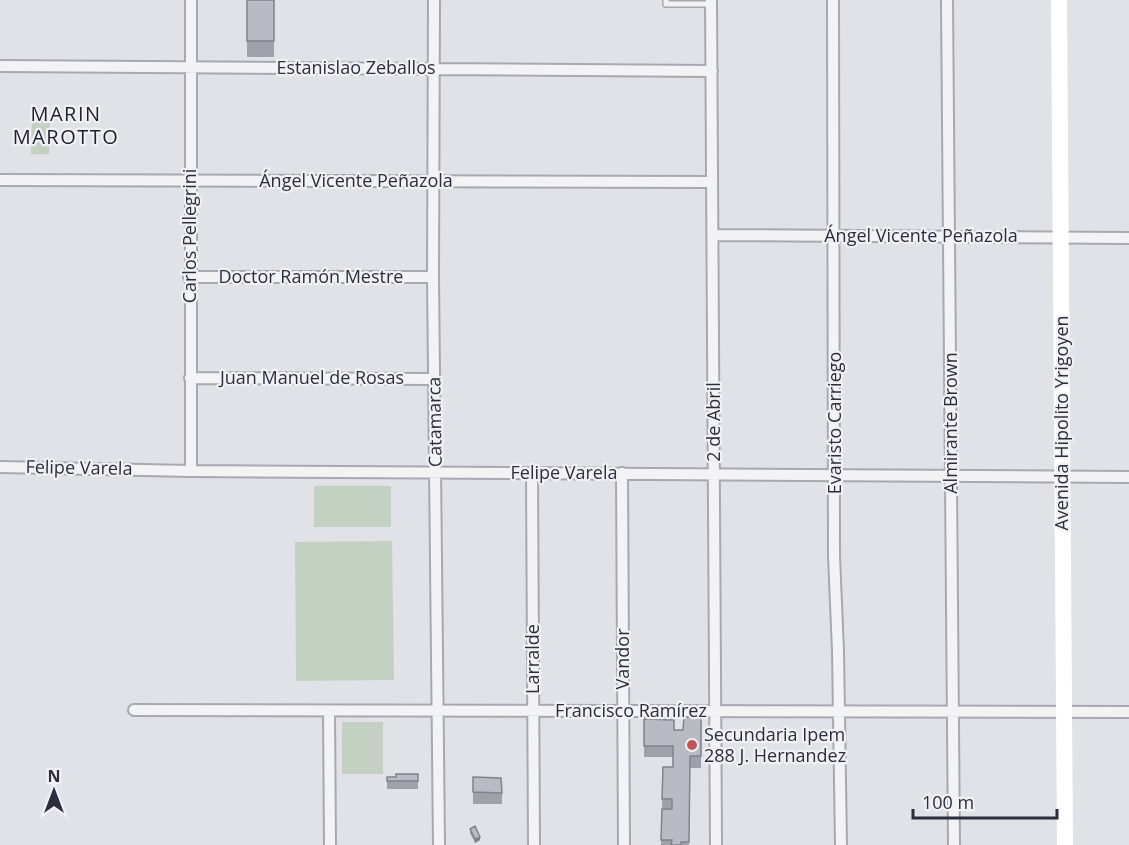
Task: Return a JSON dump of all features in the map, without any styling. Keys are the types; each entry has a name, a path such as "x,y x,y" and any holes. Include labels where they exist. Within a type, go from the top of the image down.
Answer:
{"main road":[{"name":"Avenida Hipolito Yrigoyen","path":"1059,0 1066,237 1069,712 1074,845"},
{"name":"Avenida Hipolito Yrigoyen","path":"1066,237 1070,0"},
{"name":"Avenida Hipolito Yrigoyen","path":"1065,845 1069,712"}],"street":[{"name":"Carlos Pellegrini","path":"191,0 189,277 192,471"},
{"name":"Catamarca","path":"434,0 433,277 439,845"},
{"name":"Evaristo Carriego","path":"832,0 836,474 834,556 840,712 841,845"},
{"name":"Almirante Brown","path":"947,0 954,845"},
{"name":"2 de Abril","path":"711,2 716,845"},
{"name":"Estanislao Zeballos","path":"0,66 712,72"},
{"name":"Ángel Vicente Peñazola","path":"0,180 712,182"},
{"name":"Ángel Vicente Peñazola","path":"713,235 1129,238"},
{"name":"Doctor Ramón Mestre","path":"189,277 433,277"},
{"name":"Juan Manuel de Rosas","path":"190,378 434,378"},
{"name":"Felipe Varela","path":"0,467 192,471 1129,477"},
{"name":"Larralde","path":"532,472 534,845"},
{"name":"Vandor","path":"622,473 624,845"},
{"name":"Francisco Ramírez","path":"134,710 1129,712"},
{"path":"329,711 330,845"}],"lane":[{"path":"666,0 666,4 711,2"}],"green space":[{"path":"32,118 50,118 49,154 31,154"},
{"path":"314,486 391,486 391,527 314,527"},
{"path":"392,541 394,680 296,681 295,542"},
{"path":"342,722 383,722 383,774 342,774"}],"building":[{"path":"247,0 274,0 274,41 247,41"},
{"path":"684,717 701,717 701,756 690,756 689,842 671,845 672,840 661,840 662,809 672,809 672,799 662,799 663,767 673,767 673,746 644,746 644,719 674,720 674,730 683,730"},
{"path":"396,774 418,774 418,781 387,781 387,777 396,777"},
{"path":"473,777 501,778 502,793 473,792"},
{"path":"475,826 480,837 475,839 470,829"}],"place":[{"name":"Secundaria Ipem 288 J. Hernandez","path":"692,745"}],"district":[{"name":"MARIN MAROTTO","path":"66,126"}]}
